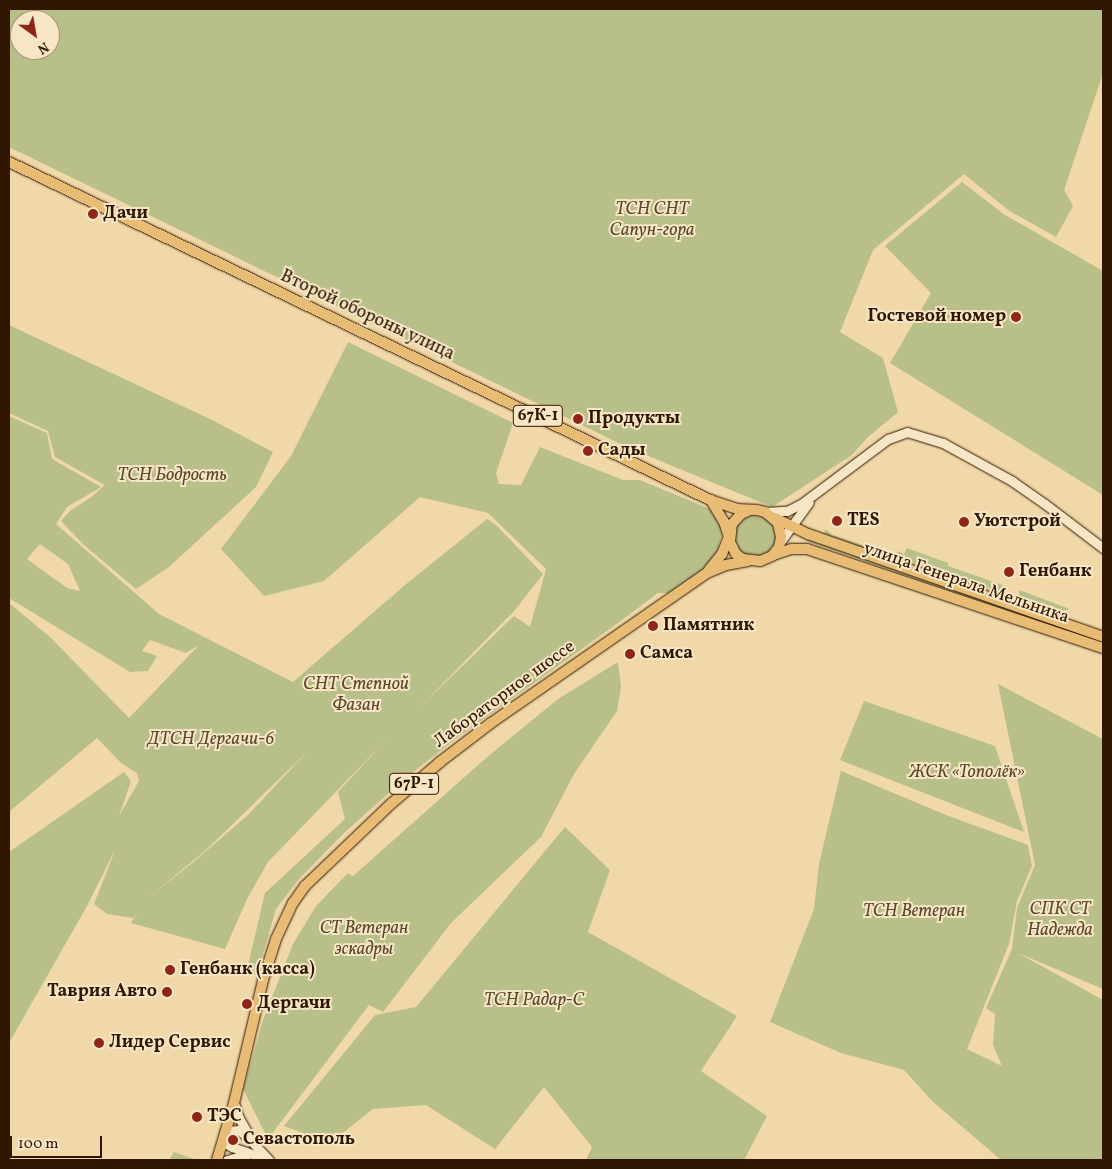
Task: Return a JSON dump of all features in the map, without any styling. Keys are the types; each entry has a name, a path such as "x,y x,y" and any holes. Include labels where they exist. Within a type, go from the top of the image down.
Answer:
{"main road":[{"name":"Второй обороны улица","path":"9,162 710,500"},
{"name":"67К-1","path":"710,500 730,508 765,512 787,511 812,498 888,439 907,432 943,443 1012,481 1103,548"},
{"name":"67К-1","path":"772,556 790,526 812,498"},
{"path":"710,500 724,522 736,554 749,561 760,561 772,556"},
{"path":"805,507 802,524 808,534"},
{"path":"729,537 735,520 750,510"},
{"name":"67К-1","path":"765,512 775,518"},
{"path":"775,518 780,527 780,542"},
{"name":"улица Генерала Мельника","path":"775,518 808,534 1103,637"},
{"name":"Лабораторное шоссе","path":"707,573 722,554 729,537"},
{"name":"улица Генерала Мельника","path":"772,556 799,548 817,552 1103,648"},
{"name":"Лабораторное шоссе","path":"217,1160 227,1145 226,1131 263,980 276,939 293,903 310,880 440,762 491,722 707,573 726,565 749,561"},
{"path":"234,1104 254,1144"},
{"path":"226,1131 236,1130 244,1134 269,1160"},
{"path":"227,1145 238,1148 243,1145 245,1140 244,1134"},
{"path":"227,1145 269,1160"},
{"path":"227,1160 249,1154"}],"green space":[{"name":"ТСН СНТ Сапун-гора","path":"9,9 1103,9 1103,73 1064,190 1073,206 1056,237 1008,210 964,174 873,250 840,332 883,358 898,412 867,438 852,455 772,507 629,448 9,147"},
{"path":"962,182 1005,215 1103,271 1103,495 890,363 931,293 885,246"},
{"name":"ТСН Бодрость","path":"9,325 210,419 273,452 256,487 169,567 136,589 84,545 61,521 71,510 90,498 105,485 55,457 48,431 9,413"},
{"path":"348,342 513,423 496,473 499,484 521,485 540,447 623,480 640,480 710,509 718,520 722,533 715,560 707,568 670,593 658,593 458,737 408,776 344,833 299,879 276,909 257,975 246,974 265,893 345,819 338,792 386,740 268,862 248,897 225,949 131,923 138,912 133,918 107,914 94,904 116,848 87,906 9,1043 9,852 124,772 131,781 119,816 139,781 137,773 121,763 97,738 9,812 9,603 51,638 129,718 199,645 186,653 150,640 142,651 157,656 148,671 130,672 9,598 9,416 47,433 52,459 101,487 67,507 56,524 159,614 293,682 405,585 487,519 497,526 543,574 515,610 419,708 514,616 530,627 546,569 488,513 420,497 324,581 264,596 221,549 291,456","holes":["40,544 68,564 80,591 67,588 27,559","307,752 248,815 191,864 150,896 205,851"]},
{"path":"753,515 767,519 772,524 777,536 773,550 761,559 739,555 732,534 740,521"},
{"path":"826,529 832,535 865,546 866,549 864,551 822,536"},
{"path":"808,538 1103,639 1103,643 807,541"},
{"path":"907,548 948,563 948,566 1008,587 1001,592 896,557 898,551 904,554"},
{"path":"1019,590 1070,609 1058,612 1022,601 1019,598"},
{"name":"СТ Ветеран эскадры","path":"618,662 621,687 617,711 574,774 541,837 451,923 383,1012 369,1005 268,1139 243,1089 263,1020 293,944 316,906 348,873 353,876 486,758 558,699"},
{"path":"998,684 1103,739 1103,989 1018,953 1103,1000 1103,1160 1001,1160 932,1101 904,1070 841,1053 770,1022 814,909 819,864 841,771 946,815 1028,845 1032,866 1017,901 1009,944 967,1049 1002,1066 993,1045 995,1014 986,1008 1012,949 1017,908 1035,865"},
{"name":"ЖСК «Тополёк»","path":"864,701 995,746 1024,832 840,760"},
{"name":"ТСН Радар-С","path":"565,827 610,870 588,932 737,1016 701,1071 767,1116 744,1160 586,1160 592,1147 544,1087 495,1149 426,1105 373,1109 330,1143 284,1126 375,1015 416,1007"},
{"path":"174,1152 196,1160 169,1160"}],"place":[{"name":"Дачи","path":"93,214"},
{"name":"Гостевой номер","path":"1016,317"},
{"name":"Продукты","path":"578,419"},
{"name":"Сады","path":"588,451"},
{"name":"TES","path":"837,521"},
{"name":"Уютстрой","path":"964,522"},
{"name":"Генбанк","path":"1009,572"},
{"name":"Памятник","path":"653,626"},
{"name":"Самса","path":"630,654"},
{"name":"Генбанк (касса)","path":"170,970"},
{"name":"Таврия Авто","path":"167,992"},
{"name":"Дергачи","path":"247,1004"},
{"name":"Лидер Сервис","path":"99,1043"},
{"name":"ТЭС","path":"197,1117"},
{"name":"Севастополь","path":"233,1140"}],"park label":[{"name":"СНТ Степной Фазан","path":"356,696"},
{"name":"ДТСН Дергачи-6","path":"211,740"},
{"name":"ТСН Ветеран","path":"914,912"},
{"name":"СПК СТ Надежда","path":"1060,921"}]}
